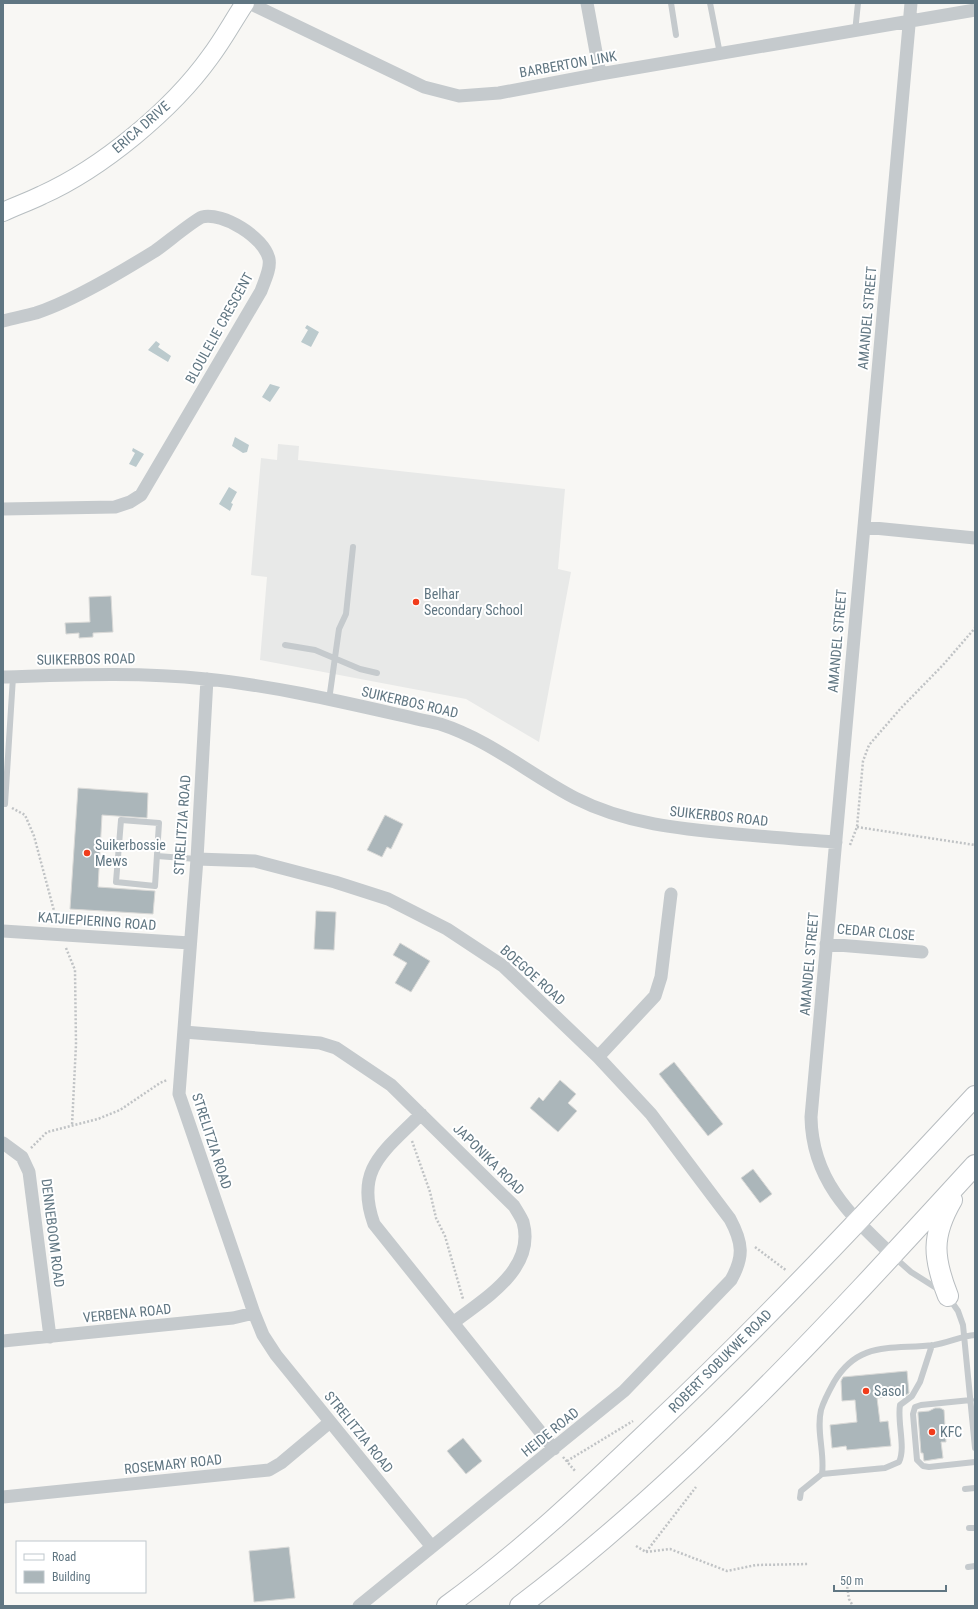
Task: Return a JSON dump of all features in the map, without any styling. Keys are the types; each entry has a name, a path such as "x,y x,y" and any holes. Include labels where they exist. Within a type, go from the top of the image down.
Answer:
{"main road":[{"name":"ERICA DRIVE","path":"3,212 43,195 86,171 142,128 180,93 210,57 244,3"},
{"name":"ROBERT SOBUKWE ROAD","path":"447,1606 507,1560 555,1520 702,1380 858,1222 975,1096"},
{"path":"520,1606 576,1562 662,1486 726,1426 892,1255 971,1170"},
{"path":"948,1296 940,1277 936,1238 938,1226 971,1170"}],"street":[{"name":"BARBERTON LINK","path":"249,3 424,87 459,96 499,93 600,74 909,23 975,10"},
{"path":"587,3 600,74"},
{"name":"AMANDEL STREET","path":"892,1255 858,1222 838,1197 823,1174 815,1155 812,1136 812,1097 911,3"},
{"name":"BLOULELIE CRESCENT","path":"3,320 36,313 109,278 155,251 199,218 211,216 226,220 252,234 265,249 270,261 260,291 141,495 130,502 115,507 3,509"},
{"path":"864,527 975,538"},
{"name":"SUIKERBOS ROAD","path":"8,677 158,675 207,679 270,688 440,724 459,730 479,740 575,798 612,814 641,822 674,828 836,842"},
{"name":"STRELITZIA ROAD","path":"207,679 197,859 184,1032 179,1077 179,1094 254,1313 263,1335 276,1356 432,1547"},
{"name":"BOEGOE ROAD","path":"197,859 255,861 335,882 388,899 447,929 503,966 598,1057 650,1114 730,1219 738,1233 740,1243 740,1261"},
{"path":"598,1057 655,996 661,977 671,894"},
{"name":"KATJIEPIERING ROAD","path":"3,931 190,943"},
{"name":"CEDAR CLOSE","path":"826,944 922,952"},
{"name":"JAPONIKA ROAD","path":"184,1032 295,1041 320,1044 336,1048 391,1085 514,1206 523,1222 522,1257 503,1283 454,1322"},
{"path":"421,1114 377,1160 372,1170 368,1185 368,1205 374,1224 454,1322 554,1449"},
{"path":"3,1143 22,1157"},
{"name":"DENNEBOOM ROAD","path":"22,1157 29,1172 50,1337"},
{"name":"HEIDE ROAD","path":"359,1606 624,1391 731,1280 740,1261"},
{"name":"VERBENA ROAD","path":"3,1341 233,1318 254,1313"},
{"name":"ROSEMARY ROAD","path":"3,1498 269,1470 281,1463 330,1422"}],"lane":[{"path":"671,3 676,35"},
{"path":"710,3 720,54"},
{"path":"855,32 858,3"},
{"path":"329,700 339,629 346,614 353,547"},
{"path":"285,645 315,650 335,659 349,663 360,669 377,673"},
{"path":"5,804 8,677"},
{"path":"121,820 159,823 157,856 154,886 116,882 121,820"},
{"path":"157,856 197,859"},
{"path":"892,1255 912,1272 948,1296 958,1311 965,1336 975,1448"},
{"path":"822,1474 820,1424 821,1409 828,1393 842,1370 858,1356 874,1350 932,1345 965,1336 975,1335"},
{"path":"800,1498 801,1491 822,1474 885,1468 899,1462 901,1454 898,1414 900,1405 912,1396 920,1382 932,1345"},
{"path":"971,1400 921,1405 915,1407 913,1414 917,1460 920,1463 929,1467 975,1462"},
{"path":"965,1489 975,1488"},
{"path":"968,1567 975,1566"}],"path":[{"path":"975,628 869,745 863,761 857,827 975,845"},
{"path":"5,804 25,815 34,836 57,920 57,934 67,949 76,970 76,1044 72,1126"},
{"path":"22,1157 47,1132 98,1119 120,1110 160,1082 179,1077"},
{"path":"408,1127 430,1192 436,1218 445,1236 463,1299 470,1309"},
{"path":"755,1247 787,1271"},
{"path":"567,1461 637,1419"},
{"path":"554,1449 576,1472"},
{"path":"646,1552 696,1487"},
{"path":"636,1546 646,1552 670,1549 727,1571 756,1565 808,1564"},
{"path":"846,1579 849,1606"},
{"path":"849,1599 853,1606"}],"shaded area":[{"path":"307,325 319,332 311,347 301,342 308,330 305,328"},
{"path":"156,341 160,344 158,347 171,356 168,362 148,350"},
{"path":"270,384 280,387 270,402 262,397"},
{"path":"235,437 249,445 247,452 243,453 232,446"},
{"name":"Belhar Secondary School","path":"278,444 299,446 298,460 565,489 558,569 571,572 539,742 466,699 260,660 267,577 251,575 261,458 277,460"},
{"path":"133,448 144,454 136,467 129,464 135,453 132,451"},
{"path":"229,487 237,492 231,503 233,504 230,511 219,504"}],"building":[{"path":"111,596 113,632 93,633 93,637 79,638 79,633 66,634 65,623 90,622 89,597"},
{"name":"Suikerbossie Mews","path":"78,788 148,793 147,818 102,815 98,887 155,891 153,914 70,909"},
{"path":"385,815 403,824 391,849 387,847 382,857 367,850"},
{"path":"316,911 336,912 334,950 314,949"},
{"path":"400,943 430,961 411,992 395,983 407,963 393,955"},
{"path":"674,1062 723,1124 708,1136 659,1074"},
{"path":"560,1080 576,1094 568,1103 577,1111 558,1132 530,1108 539,1097 543,1101"},
{"path":"753,1169 772,1194 760,1203 741,1178"},
{"path":"907,1371 909,1393 906,1395 877,1398 880,1422 888,1421 891,1446 847,1450 846,1446 832,1448 830,1425 857,1422 855,1400 842,1401 841,1381 843,1377"},
{"name":"KFC","path":"935,1408 944,1410 946,1442 941,1442 943,1458 924,1461 923,1453 921,1453 918,1412 929,1411"},
{"path":"463,1438 482,1461 466,1474 447,1451"},
{"path":"289,1547 295,1598 254,1602 249,1551"}],"place":[{"name":"Belhar Secondary School","path":"416,602"},
{"name":"Suikerbossie Mews","path":"87,853"},
{"name":"Sasol","path":"866,1391"},
{"name":"KFC","path":"932,1432"}]}
